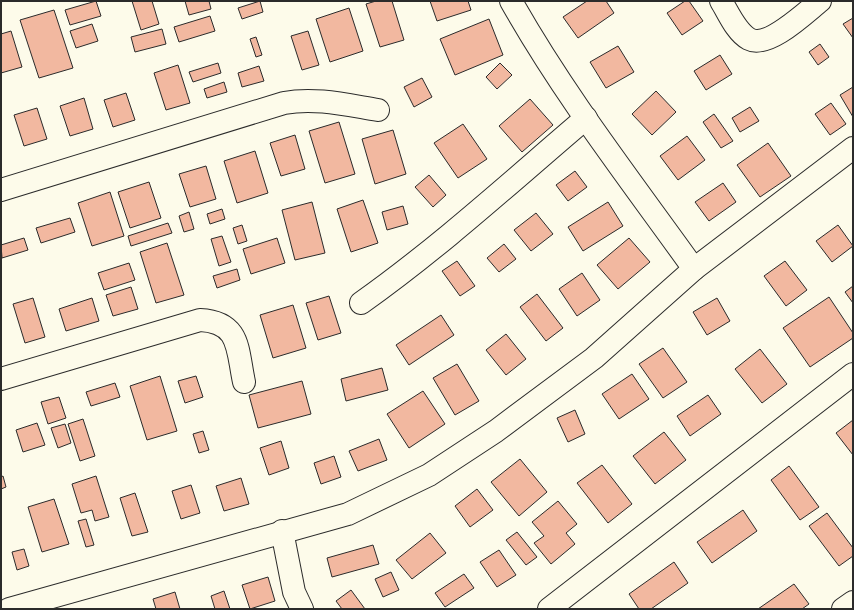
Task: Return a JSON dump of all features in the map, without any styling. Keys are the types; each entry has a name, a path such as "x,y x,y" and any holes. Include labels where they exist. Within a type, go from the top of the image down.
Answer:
{"street":[{"path":"511,1 529,33 586,118 694,269"},
{"path":"721,1 740,31 749,39 760,41 772,38 820,1"},
{"path":"1,190 284,103 300,100 314,101 378,110"},
{"path":"361,303 402,274 586,118"},
{"path":"9,609 282,531 348,514 429,475 496,431 594,358 694,269 853,148"},
{"path":"1,379 200,320 222,323 231,331 244,382"},
{"path":"549,609 853,374"},
{"path":"282,531 294,592 302,609"},
{"path":"843,609 853,602"}],"building":[{"path":"96,1 101,16 70,25 65,10"},
{"path":"132,1 152,1 159,24 141,30"},
{"path":"185,1 209,1 211,9 189,15"},
{"path":"260,1 263,12 242,19 238,8"},
{"path":"376,1 392,1 404,40 380,47 366,4"},
{"path":"430,1 468,1 471,10 437,21"},
{"path":"587,1 606,1 614,13 578,38 563,17"},
{"path":"685,1 689,1 703,21 682,35 667,13"},
{"path":"349,8 363,51 330,62 316,19"},
{"path":"54,10 73,68 39,78 20,20"},
{"path":"210,16 215,31 179,42 174,27"},
{"path":"853,18 853,38 843,24"},
{"path":"489,19 503,55 455,75 440,39"},
{"path":"92,24 98,41 76,48 70,31"},
{"path":"162,29 166,44 135,52 131,37"},
{"path":"11,31 22,67 1,73 1,34"},
{"path":"308,31 319,65 302,70 291,36"},
{"path":"256,37 262,55 256,57 250,39"},
{"path":"820,44 829,57 818,65 809,52"},
{"path":"618,46 634,72 606,88 590,62"},
{"path":"720,55 732,74 706,90 694,71"},
{"path":"218,63 221,73 193,82 189,72"},
{"path":"500,63 512,75 497,89 486,77"},
{"path":"178,65 190,103 166,110 154,73"},
{"path":"259,66 264,81 242,87 238,73"},
{"path":"422,78 432,97 414,107 404,87"},
{"path":"224,82 227,92 207,98 204,89"},
{"path":"853,87 853,117 840,95"},
{"path":"656,91 676,112 652,135 632,114"},
{"path":"126,93 135,120 113,127 104,100"},
{"path":"84,98 93,129 70,136 60,106"},
{"path":"530,99 553,125 522,152 499,126"},
{"path":"831,103 846,124 830,135 815,114"},
{"path":"750,107 759,121 740,132 732,118"},
{"path":"37,108 47,139 24,146 14,115"},
{"path":"714,114 733,141 721,148 703,122"},
{"path":"339,122 355,174 325,183 309,131"},
{"path":"463,124 487,159 458,178 434,143"},
{"path":"393,130 406,174 375,184 362,139"},
{"path":"295,135 305,169 281,176 270,143"},
{"path":"687,136 705,160 678,180 660,156"},
{"path":"768,143 791,176 760,197 737,165"},
{"path":"255,151 268,193 237,203 224,161"},
{"path":"206,166 216,199 190,207 179,174"},
{"path":"575,171 587,187 568,201 556,185"},
{"path":"429,175 446,195 433,207 415,187"},
{"path":"149,182 161,218 130,228 118,192"},
{"path":"723,183 736,202 709,221 695,202"},
{"path":"110,192 124,236 92,246 78,203"},
{"path":"363,200 378,243 351,252 337,209"},
{"path":"312,202 325,253 295,260 282,210"},
{"path":"608,202 623,226 583,251 568,227"},
{"path":"403,206 408,224 387,230 382,212"},
{"path":"222,209 225,219 210,224 207,214"},
{"path":"189,212 194,229 184,232 179,216"},
{"path":"536,213 553,234 531,251 514,230"},
{"path":"70,218 75,232 41,243 36,228"},
{"path":"168,223 172,233 131,246 128,236"},
{"path":"242,225 247,241 238,244 233,228"},
{"path":"838,225 853,246 832,262 816,241"},
{"path":"222,236 231,262 219,266 211,239"},
{"path":"24,238 28,250 2,258 1,245"},
{"path":"277,238 285,263 251,274 243,249"},
{"path":"629,238 650,262 618,289 597,265"},
{"path":"167,243 184,295 156,303 140,252"},
{"path":"504,244 516,259 499,272 487,258"},
{"path":"457,261 475,286 460,296 442,271"},
{"path":"785,261 807,290 786,306 764,276"},
{"path":"129,263 135,280 104,290 98,273"},
{"path":"237,269 240,280 217,288 213,276"},
{"path":"582,273 600,300 577,316 559,289"},
{"path":"853,286 853,303 845,292"},
{"path":"131,287 138,309 113,316 106,295"},
{"path":"537,294 563,328 546,341 520,307"},
{"path":"329,296 341,333 318,340 306,303"},
{"path":"829,297 853,333 853,338 810,367 783,328"},
{"path":"33,298 45,337 25,343 13,304"},
{"path":"92,298 99,321 66,331 59,309"},
{"path":"717,298 730,321 707,335 693,312"},
{"path":"293,305 306,348 273,358 260,315"},
{"path":"441,315 454,335 409,365 396,345"},
{"path":"506,334 526,359 506,375 486,350"},
{"path":"663,348 687,382 663,398 639,364"},
{"path":"760,349 787,384 762,403 735,369"},
{"path":"457,364 479,401 455,415 433,378"},
{"path":"382,368 388,390 346,401 341,379"},
{"path":"632,374 649,399 619,419 602,394"},
{"path":"160,376 177,431 147,440 130,386"},
{"path":"196,376 203,397 185,403 178,381"},
{"path":"302,381 311,414 258,428 249,395"},
{"path":"115,383 120,397 91,406 86,392"},
{"path":"423,391 445,424 409,448 387,414"},
{"path":"708,395 721,414 690,436 677,416"},
{"path":"59,397 66,418 48,424 41,402"},
{"path":"575,410 585,434 568,442 557,418"},
{"path":"83,419 95,456 80,461 68,424"},
{"path":"853,420 853,455 836,433"},
{"path":"37,423 45,445 23,452 16,430"},
{"path":"65,424 71,443 58,448 51,428"},
{"path":"203,431 209,450 199,453 193,434"},
{"path":"664,432 686,460 655,484 633,456"},
{"path":"379,439 387,460 358,471 349,451"},
{"path":"281,441 289,468 269,475 260,448"},
{"path":"334,456 341,477 321,484 314,463"},
{"path":"520,459 547,492 519,516 491,482"},
{"path":"602,465 632,504 608,523 577,483"},
{"path":"789,466 819,507 800,520 771,480"},
{"path":"3,476 6,487 1,489 1,477"},
{"path":"96,476 109,517 95,521 92,510 81,513 72,484"},
{"path":"241,478 249,504 224,511 216,486"},
{"path":"191,485 200,513 181,519 172,491"},
{"path":"477,489 493,510 470,527 455,506"},
{"path":"135,493 148,532 132,536 120,498"},
{"path":"54,499 69,544 42,552 28,507"},
{"path":"558,501 577,524 566,533 575,544 551,564 534,543 544,536 532,522"},
{"path":"743,510 757,531 712,563 697,542"},
{"path":"827,513 853,548 853,556 839,566 809,526"},
{"path":"86,519 94,545 86,547 78,521"},
{"path":"517,532 537,557 526,565 506,540"},
{"path":"430,533 446,553 412,579 396,560"},
{"path":"373,545 379,564 332,577 327,558"},
{"path":"24,549 29,566 17,570 12,552"},
{"path":"499,550 516,575 497,587 480,562"},
{"path":"674,562 688,583 651,609 639,609 629,594"},
{"path":"391,572 399,590 383,597 375,579"},
{"path":"464,574 474,588 445,607 435,593"},
{"path":"268,577 275,601 250,609 242,585"},
{"path":"794,584 809,604 802,609 758,609"},
{"path":"351,590 365,609 342,609 336,601"},
{"path":"224,591 230,609 215,609 211,596"},
{"path":"175,592 180,609 156,609 153,599"}]}
